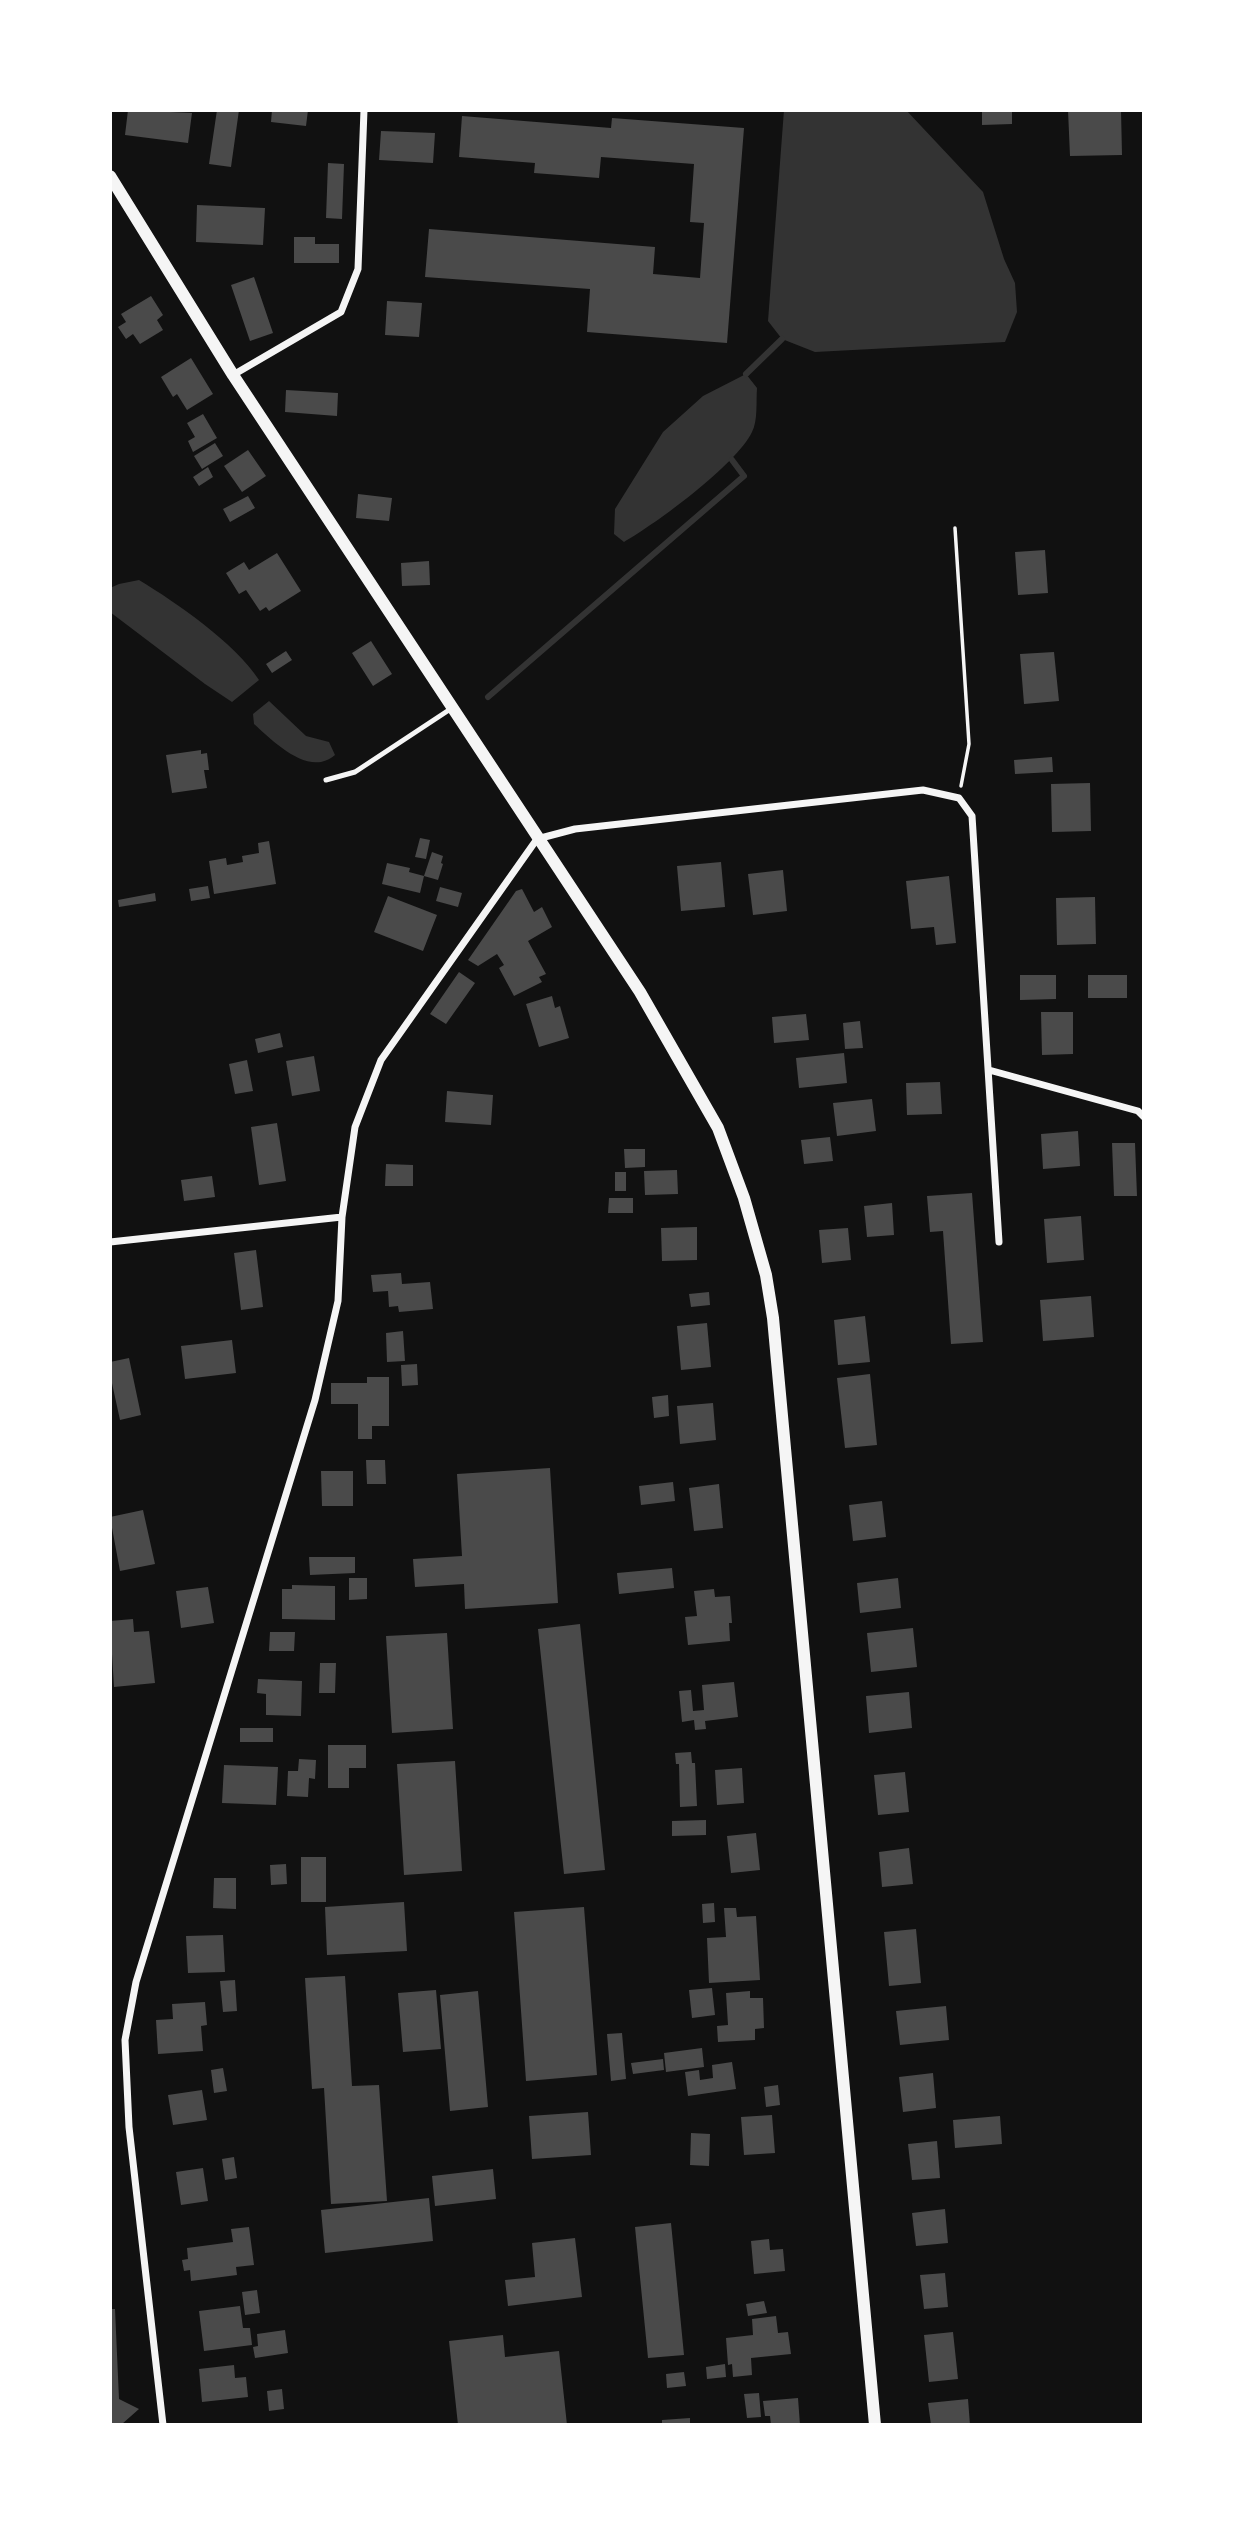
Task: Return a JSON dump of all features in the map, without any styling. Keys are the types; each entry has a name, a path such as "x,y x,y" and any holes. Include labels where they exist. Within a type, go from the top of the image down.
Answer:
{"street":[{"path":"233,375 341,312 358,269 364,110"},
{"path":"110,177 233,375 640,992 718,1128 744,1198 766,1275 773,1318 875,2425"},
{"path":"163,2425 129,2127 124,2040 136,1982 315,1400 338,1301 342,1217 355,1127 381,1060 537,839 575,829 923,790 959,798 972,816 999,1242"},
{"path":"989,1070 1138,1111 1144,1117"},
{"path":"110,1242 342,1217"}],"lane":[{"path":"326,780 355,772 452,708"}],"path":[{"path":"955,528 969,744 959,798"}],"shaded area":[{"path":"784,110 906,110 983,192 1004,259 1015,283 1017,312 1005,342 815,352 782,339 768,321"},
{"path":"746,374 757,388 754,427 743,445 694,492 624,542 614,534 615,509 663,432 703,396"},
{"path":"139,580 221,638 259,680 232,702 110,612 110,588"},
{"path":"269,701 306,736 329,742 335,755 325,761 303,760 271,739 254,724 253,714"}],"building":[{"path":"128,110 192,113 188,143 125,135"},
{"path":"217,110 239,110 231,167 209,164"},
{"path":"272,110 308,110 306,126 271,122"},
{"path":"982,110 1012,110 1012,124 982,125"},
{"path":"1068,110 1121,110 1122,155 1070,156"},
{"path":"462,116 611,128 612,118 744,128 727,343 587,332 590,289 425,277 429,229 655,247 653,274 700,278 704,223 690,222 694,164 601,157 599,178 534,173 535,163 459,157"},
{"path":"381,131 435,133 433,163 379,160"},
{"path":"328,163 344,164 342,219 326,218"},
{"path":"197,205 265,208 263,245 196,242"},
{"path":"294,237 315,237 315,244 339,244 339,263 294,263"},
{"path":"254,277 273,333 250,341 231,285"},
{"path":"151,296 163,315 157,320 163,330 140,344 133,334 126,339 118,327 126,322 121,314"},
{"path":"387,301 422,303 419,337 385,335"},
{"path":"191,358 213,394 187,410 177,394 173,397 161,377"},
{"path":"286,390 338,393 337,416 285,412"},
{"path":"203,414 217,438 193,452 188,441 195,437 187,423"},
{"path":"215,443 223,456 202,469 194,456"},
{"path":"248,450 266,476 242,492 224,466"},
{"path":"208,467 213,477 199,486 193,477"},
{"path":"358,494 392,498 389,521 356,518"},
{"path":"248,496 255,508 230,522 223,509"},
{"path":"1045,550 1048,593 1018,595 1015,552"},
{"path":"277,553 301,591 269,611 266,607 260,611 246,590 239,594 226,573 244,562 249,570"},
{"path":"429,561 430,585 402,586 401,563"},
{"path":"371,641 392,674 373,686 352,653"},
{"path":"286,651 292,660 272,673 266,664"},
{"path":"1054,652 1059,701 1024,704 1020,654"},
{"path":"201,750 201,754 207,753 209,770 204,770 207,788 172,793 166,755"},
{"path":"1052,757 1053,772 1015,774 1014,760"},
{"path":"1090,783 1091,831 1052,832 1051,784"},
{"path":"420,838 430,840 426,859 415,857"},
{"path":"269,841 276,884 214,894 209,861 226,858 227,865 243,862 242,856 259,853 258,843"},
{"path":"432,852 443,856 438,880 424,876"},
{"path":"721,862 725,907 681,911 677,866"},
{"path":"387,863 410,868 409,872 424,876 420,893 382,884"},
{"path":"783,870 787,911 753,915 748,874"},
{"path":"949,876 956,943 936,945 934,927 911,929 906,881"},
{"path":"208,886 210,898 191,901 189,889"},
{"path":"440,887 462,893 458,907 436,901"},
{"path":"522,889 534,912 542,907 552,927 528,941 546,974 539,977 542,982 514,996 499,968 504,965 497,954 478,966 468,960 516,891"},
{"path":"155,893 156,901 119,907 118,900"},
{"path":"388,896 437,915 423,951 374,932"},
{"path":"1095,897 1096,944 1057,945 1056,898"},
{"path":"459,972 475,983 446,1024 430,1014"},
{"path":"1020,975 1056,975 1056,999 1020,1000"},
{"path":"1088,975 1127,975 1127,998 1088,998"},
{"path":"552,996 555,1008 560,1006 569,1038 539,1047 526,1004"},
{"path":"1041,1012 1073,1012 1073,1054 1042,1055"},
{"path":"806,1014 809,1040 774,1043 772,1017"},
{"path":"860,1021 863,1048 845,1049 843,1023"},
{"path":"280,1033 283,1047 258,1053 255,1039"},
{"path":"844,1053 847,1083 799,1088 796,1058"},
{"path":"314,1056 320,1091 292,1096 286,1061"},
{"path":"247,1060 253,1091 235,1094 229,1064"},
{"path":"940,1082 942,1114 907,1115 906,1083"},
{"path":"447,1091 493,1095 491,1125 445,1122"},
{"path":"872,1099 876,1131 837,1136 833,1103"},
{"path":"277,1123 286,1181 259,1185 251,1127"},
{"path":"1078,1131 1080,1166 1043,1169 1041,1134"},
{"path":"830,1137 833,1161 804,1164 801,1140"},
{"path":"1112,1143 1135,1143 1137,1196 1114,1196"},
{"path":"624,1149 645,1149 645,1167 625,1168"},
{"path":"386,1164 413,1165 413,1186 385,1186"},
{"path":"677,1170 678,1194 645,1195 644,1171"},
{"path":"615,1172 626,1172 626,1191 615,1191"},
{"path":"212,1176 215,1197 184,1201 181,1180"},
{"path":"972,1193 983,1342 951,1344 943,1231 930,1232 927,1196"},
{"path":"609,1198 633,1198 633,1213 608,1213"},
{"path":"892,1203 894,1235 867,1237 864,1206"},
{"path":"1081,1216 1084,1260 1047,1263 1044,1219"},
{"path":"697,1227 697,1260 662,1261 661,1228"},
{"path":"848,1228 851,1260 822,1263 819,1230"},
{"path":"256,1250 263,1307 241,1310 234,1253"},
{"path":"401,1273 402,1284 430,1282 433,1309 399,1312 398,1306 389,1307 388,1291 373,1292 371,1275"},
{"path":"709,1292 710,1305 691,1307 689,1294"},
{"path":"1091,1296 1094,1337 1043,1341 1040,1300"},
{"path":"865,1316 870,1362 838,1365 834,1320"},
{"path":"707,1323 711,1367 681,1370 677,1326"},
{"path":"403,1331 405,1361 387,1362 386,1333"},
{"path":"232,1340 236,1373 185,1379 181,1346"},
{"path":"129,1358 141,1415 120,1420 110,1362"},
{"path":"417,1364 418,1385 402,1386 401,1365"},
{"path":"870,1374 877,1445 845,1448 837,1378"},
{"path":"367,1377 389,1377 389,1426 372,1426 372,1439 358,1439 358,1404 331,1404 331,1383 367,1383"},
{"path":"668,1395 669,1416 654,1418 652,1397"},
{"path":"713,1403 716,1440 680,1444 677,1406"},
{"path":"366,1460 385,1460 386,1484 367,1484"},
{"path":"550,1468 558,1603 465,1609 464,1584 415,1587 413,1559 462,1556 457,1474"},
{"path":"321,1471 353,1471 353,1506 322,1506"},
{"path":"673,1482 675,1501 641,1505 639,1486"},
{"path":"719,1484 723,1528 694,1531 689,1488"},
{"path":"882,1501 886,1537 853,1541 849,1505"},
{"path":"143,1510 155,1564 120,1571 110,1517"},
{"path":"309,1557 355,1557 355,1573 310,1575"},
{"path":"672,1568 674,1588 619,1594 617,1573"},
{"path":"349,1578 367,1578 367,1599 349,1600"},
{"path":"898,1578 901,1608 860,1613 857,1583"},
{"path":"292,1585 335,1586 335,1620 282,1619 282,1589 292,1589"},
{"path":"208,1587 214,1623 181,1628 176,1591"},
{"path":"714,1589 715,1597 730,1596 730,1641 688,1645 685,1617 697,1616 694,1591"},
{"path":"133,1619 134,1632 149,1631 155,1683 114,1687 110,1621"},
{"path":"580,1624 605,1870 564,1874 538,1629"},
{"path":"913,1628 917,1667 871,1672 867,1633"},
{"path":"270,1632 295,1632 294,1651 269,1651"},
{"path":"447,1633 453,1729 392,1733 386,1636"},
{"path":"320,1663 336,1663 335,1693 319,1693"},
{"path":"258,1679 302,1681 301,1716 266,1715 266,1694 257,1693"},
{"path":"734,1682 738,1717 705,1721 706,1729 695,1730 694,1720 682,1722 679,1691 691,1690 693,1711 704,1710 702,1685"},
{"path":"909,1692 912,1728 869,1733 866,1696"},
{"path":"240,1728 273,1728 273,1742 240,1742"},
{"path":"328,1745 366,1745 366,1768 349,1768 349,1788 328,1788"},
{"path":"691,1752 692,1763 695,1763 697,1806 680,1807 679,1764 676,1764 675,1753"},
{"path":"299,1759 316,1760 315,1779 309,1778 308,1797 287,1796 288,1771 298,1771"},
{"path":"455,1761 462,1871 404,1875 397,1764"},
{"path":"224,1765 278,1767 276,1805 222,1803"},
{"path":"742,1768 744,1803 717,1805 715,1770"},
{"path":"905,1772 909,1812 878,1815 874,1775"},
{"path":"706,1820 706,1835 672,1836 672,1821"},
{"path":"756,1833 760,1870 731,1873 727,1836"},
{"path":"909,1848 913,1884 882,1887 879,1852"},
{"path":"301,1857 326,1857 326,1902 301,1902"},
{"path":"286,1864 287,1884 271,1885 270,1865"},
{"path":"214,1878 236,1878 236,1909 213,1908"},
{"path":"404,1902 407,1951 327,1955 325,1907"},
{"path":"714,1903 715,1922 703,1923 702,1904"},
{"path":"584,1907 597,2075 526,2081 514,1912"},
{"path":"724,1908 736,1908 737,1917 756,1916 760,1980 709,1983 707,1938 726,1937"},
{"path":"916,1929 921,1983 889,1986 884,1932"},
{"path":"223,1935 225,1972 188,1973 186,1936"},
{"path":"345,1976 352,2086 379,2085 387,2201 331,2204 324,2088 312,2089 305,1978"},
{"path":"235,1980 237,2011 223,2012 220,1981"},
{"path":"712,1988 715,2015 692,2018 689,1990"},
{"path":"436,1990 441,2049 403,2052 398,1993"},
{"path":"478,1991 488,2107 450,2111 440,1995"},
{"path":"750,1991 750,1998 763,1998 764,2028 755,2029 755,2040 718,2042 717,2026 728,2025 726,1993"},
{"path":"205,2002 207,2025 201,2026 203,2051 158,2054 156,2020 173,2019 172,2004"},
{"path":"946,2006 949,2040 900,2045 896,2011"},
{"path":"622,2033 626,2079 611,2081 607,2034"},
{"path":"702,2048 704,2067 666,2072 664,2053"},
{"path":"663,2059 664,2070 633,2074 631,2063"},
{"path":"732,2062 736,2089 688,2096 685,2072 699,2070 700,2080 713,2078 712,2065"},
{"path":"223,2068 227,2091 214,2093 211,2070"},
{"path":"933,2073 936,2108 903,2112 899,2077"},
{"path":"778,2085 780,2105 766,2107 764,2087"},
{"path":"202,2090 207,2120 173,2125 168,2095"},
{"path":"588,2112 591,2155 532,2159 529,2116"},
{"path":"772,2115 775,2153 744,2155 741,2117"},
{"path":"1000,2116 1002,2144 955,2148 953,2120"},
{"path":"691,2133 710,2134 709,2166 690,2165"},
{"path":"937,2141 940,2178 912,2180 908,2144"},
{"path":"234,2157 237,2178 225,2180 222,2159"},
{"path":"203,2168 208,2201 181,2205 176,2172"},
{"path":"493,2169 496,2199 435,2206 432,2176"},
{"path":"429,2198 433,2241 325,2253 321,2210"},
{"path":"945,2209 948,2243 916,2246 912,2213"},
{"path":"671,2223 684,2355 648,2358 635,2227"},
{"path":"249,2227 254,2265 236,2267 237,2275 191,2281 190,2270 184,2271 182,2260 188,2259 187,2248 233,2242 231,2229"},
{"path":"575,2238 582,2297 508,2306 505,2280 535,2277 532,2243"},
{"path":"769,2239 770,2250 783,2249 785,2271 754,2274 751,2241"},
{"path":"945,2273 948,2307 924,2309 920,2275"},
{"path":"257,2290 260,2313 245,2315 242,2292"},
{"path":"764,2301 767,2313 748,2316 746,2304"},
{"path":"240,2306 243,2328 250,2328 252,2345 204,2351 199,2311"},
{"path":"110,2309 115,2309 119,2399 139,2409 122,2424 110,2424"},
{"path":"776,2316 778,2333 788,2332 791,2354 751,2358 752,2375 733,2377 732,2364 728,2365 726,2338 753,2335 752,2319"},
{"path":"285,2330 288,2353 255,2358 253,2347 258,2346 257,2334"},
{"path":"953,2332 958,2379 929,2382 924,2335"},
{"path":"503,2335 505,2357 559,2351 567,2425 458,2425 449,2341"},
{"path":"725,2364 726,2377 707,2379 706,2367"},
{"path":"234,2365 235,2378 246,2377 248,2397 202,2402 199,2369"},
{"path":"684,2372 686,2386 667,2388 666,2374"},
{"path":"282,2389 284,2409 269,2411 267,2391"},
{"path":"759,2393 761,2417 747,2418 744,2394"},
{"path":"798,2398 800,2425 771,2425 770,2416 765,2416 763,2401"},
{"path":"968,2399 970,2425 931,2425 928,2403"},
{"path":"690,2418 690,2425 662,2425 662,2420"}],"waterway":[{"path":"746,374 782,339"},
{"path":"488,697 744,476 732,460"}]}
